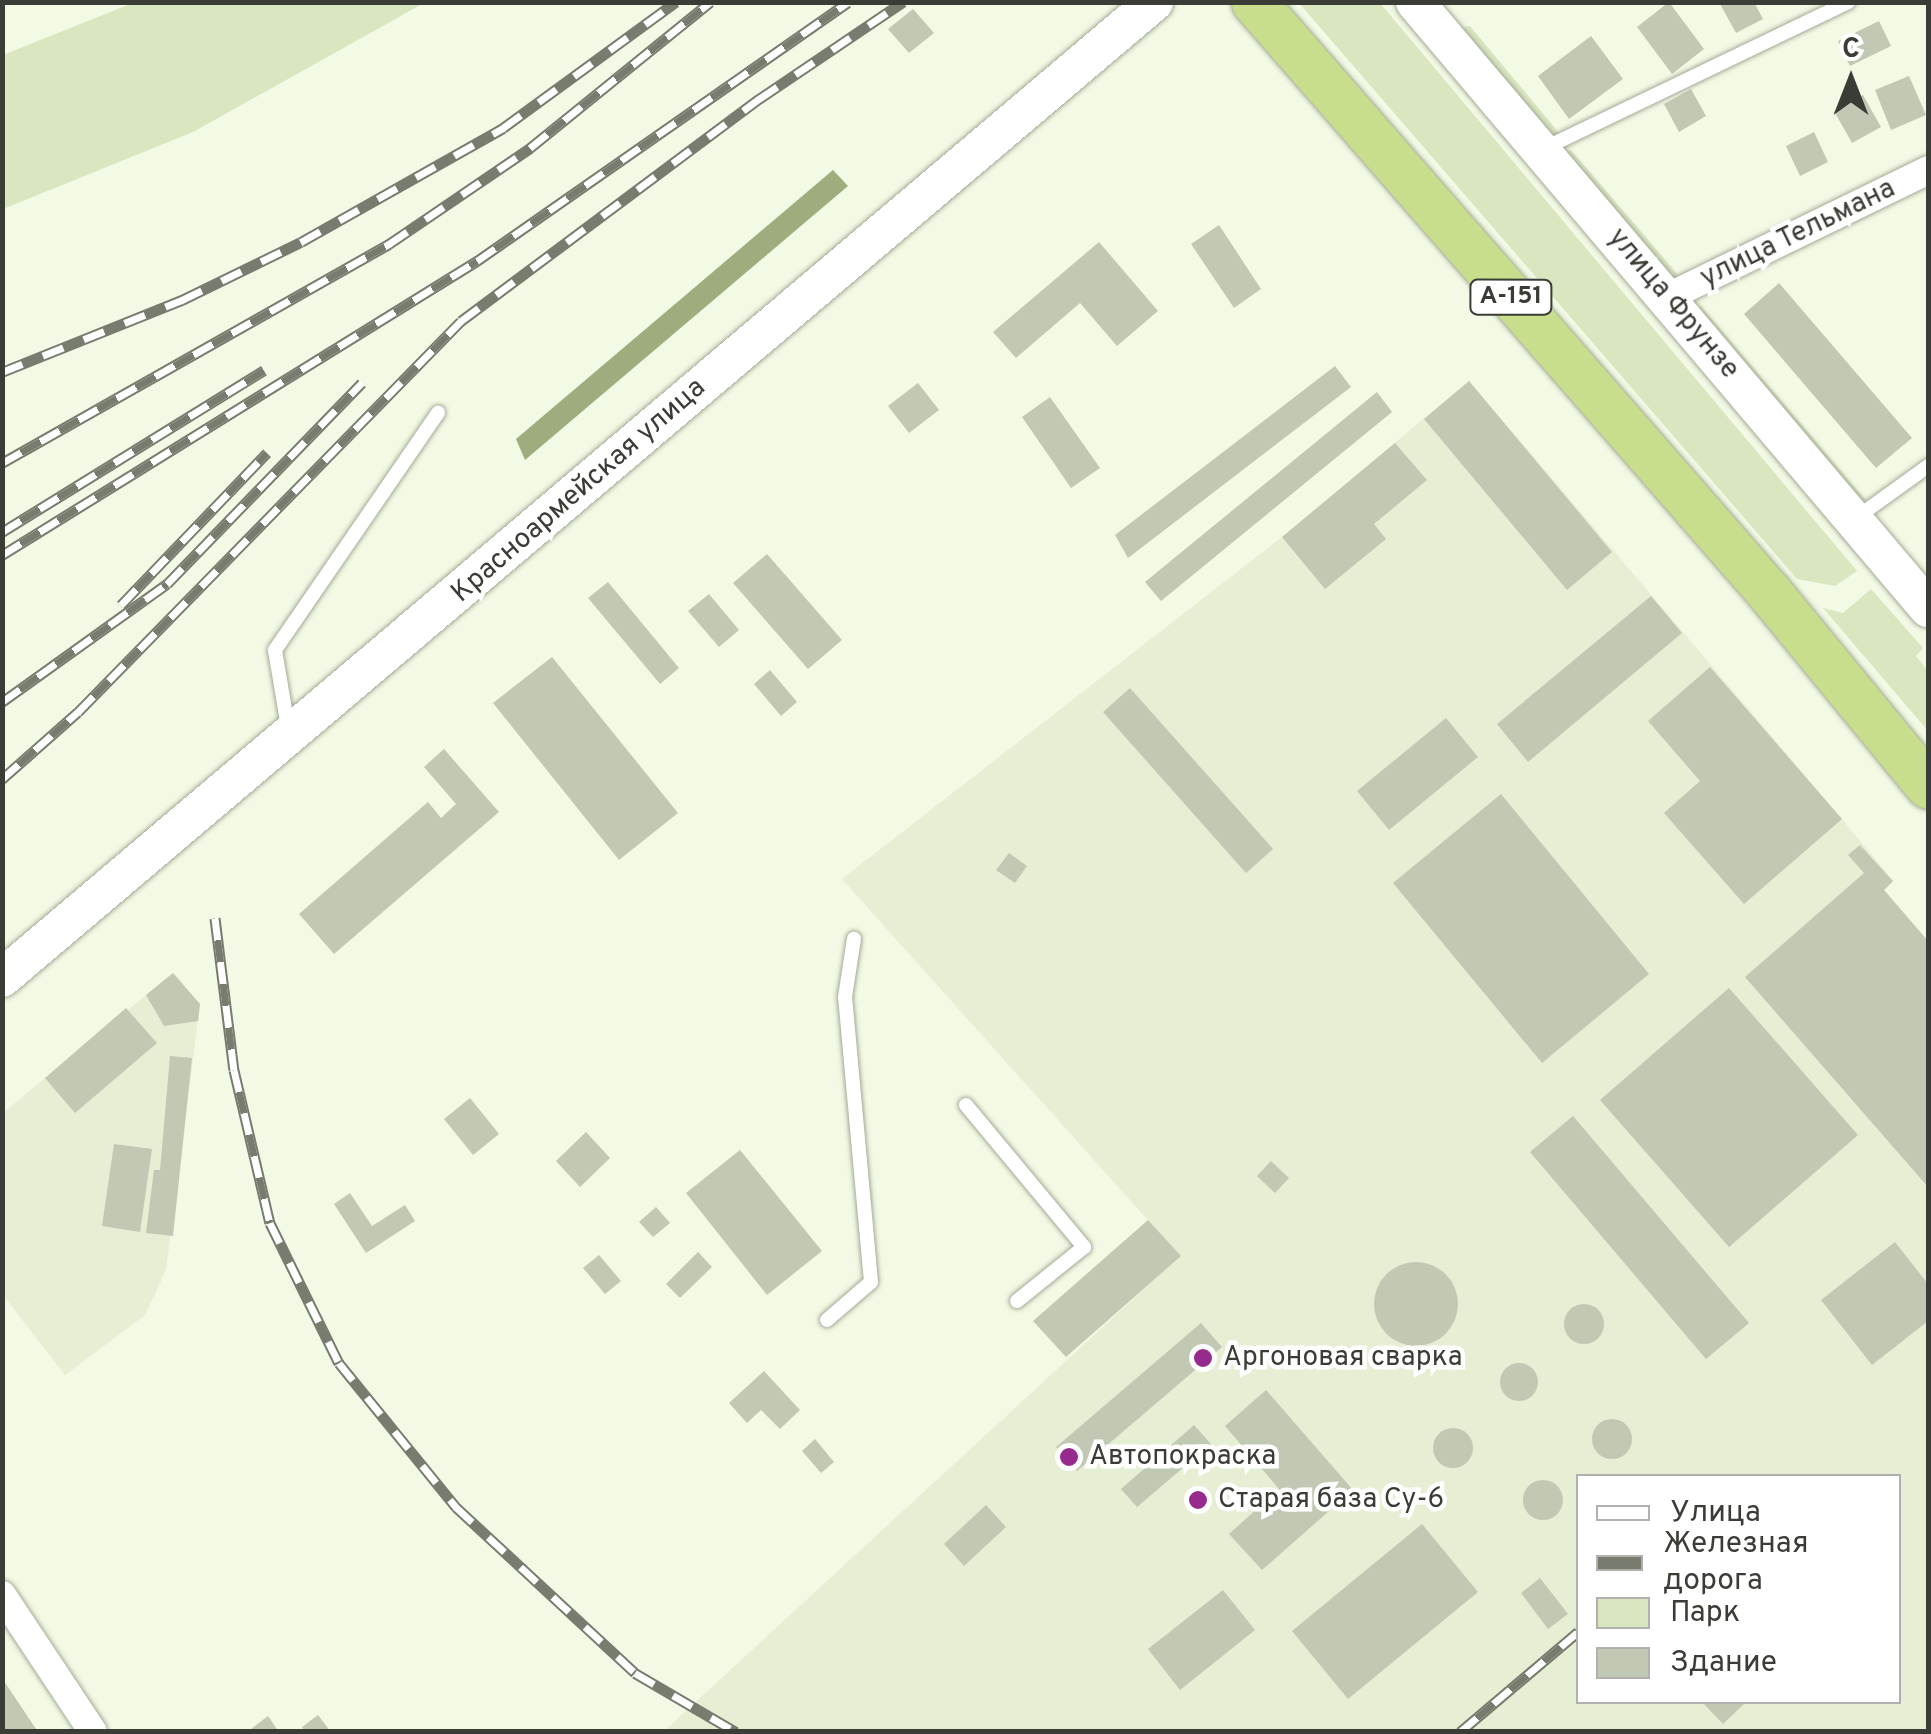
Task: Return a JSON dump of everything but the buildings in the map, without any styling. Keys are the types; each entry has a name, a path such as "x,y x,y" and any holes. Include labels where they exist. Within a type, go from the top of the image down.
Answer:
{"highway":[{"name":"А-151","path":"1254,2 1768,591 1928,786"}],"main road":[{"name":"Красноармейская улица","path":"2,978 291,738 1154,2"},
{"name":"улица Фрунзе","path":"1415,2 1928,608"}],"street":[{"name":"улица Тельмана","path":"1668,297 1926,177"},
{"path":"2,1595 93,1732"}],"lane":[{"path":"1542,150 1848,2"},
{"path":"291,738 275,650 438,413"},
{"path":"1854,520 1928,466"},
{"path":"826,1320 872,1282 846,997 854,939"},
{"path":"966,1106 1084,1247 1017,1301"}],"shaded area":[{"path":"833,170 848,186 525,460 516,439"},
{"path":"1469,381 1893,881 1884,890 1928,941 1928,1731 663,1732 1180,1256 842,879 1282,537"},
{"path":"173,973 200,1004 166,1270 145,1315 65,1375 3,1295 3,1113"}],"green space":[{"path":"133,3 424,3 193,132 3,209 3,55"},
{"path":"1299,3 1380,3 1857,571 1835,586 1797,579"},
{"path":"1470,26 1560,134 1549,140 1452,29"},
{"path":"1571,150 1680,277 1669,283 1561,156"},
{"path":"1701,306 1866,500 1858,506 1690,314"},
{"path":"1871,589 1923,648 1916,656 1928,671 1928,731 1823,608 1843,613"}],"railway":[{"path":"2,372 182,300 301,242 503,128 676,2"},
{"path":"2,463 389,244 530,148 710,2"},
{"path":"2,555 477,261 848,2"},
{"path":"2,779 78,712 461,321 759,99 903,2"},
{"path":"2,532 264,370"},
{"path":"2,702 167,584 362,383"},
{"path":"121,605 267,453"},
{"path":"215,918 234,1070 270,1223 339,1363 456,1507 635,1673 736,1732"},
{"path":"1460,1732 1576,1634"}],"place":[{"name":"Аргоновая сварка","path":"1203,1358"},
{"name":"Автопокраска","path":"1069,1457"},
{"name":"Старая база Су-6","path":"1198,1500"}]}
